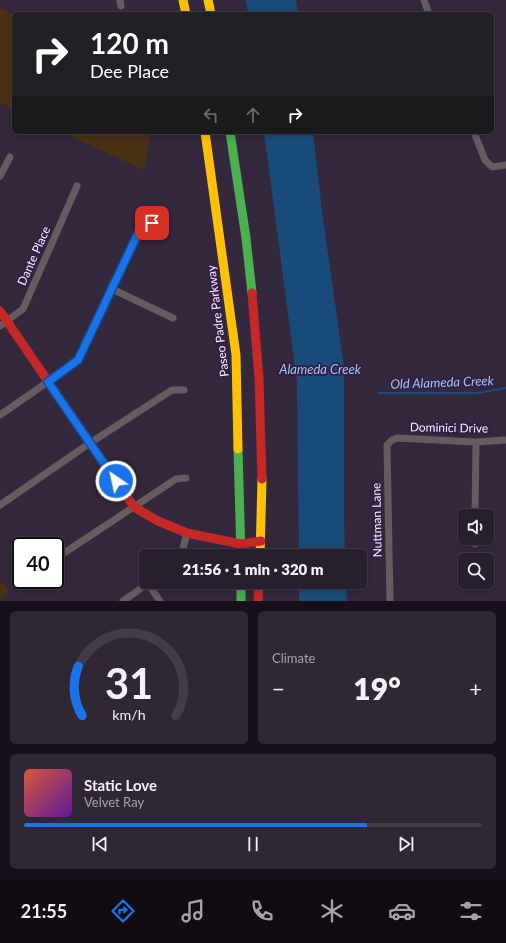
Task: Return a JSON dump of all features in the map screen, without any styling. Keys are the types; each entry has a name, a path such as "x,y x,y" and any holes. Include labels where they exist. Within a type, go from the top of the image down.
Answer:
{"main road":[{"path":"183,0 186,12"},
{"path":"208,0 210,12"},
{"name":"Paseo Padre Parkway","path":"205,134 236,355 241,549"},
{"path":"230,134 250,272 257,349 261,443 260,549"},
{"path":"0,311 4,323 48,382 134,507 158,521 187,533 241,544 261,541"},
{"path":"241,589 241,601"},
{"path":"258,589 258,601"}],"street":[{"path":"424,0 428,12"},
{"path":"475,134 485,160 492,167 506,165"},
{"path":"0,176 10,157"},
{"name":"Dante Place","path":"4,323 22,309 77,186"},
{"path":"0,415 78,360 142,225 162,220"},
{"path":"112,290 173,318"},
{"path":"0,505 90,443 172,390 184,390"},
{"name":"Dominici Drive","path":"392,440 396,438 476,442 506,440"},
{"name":"Nuttman Lane","path":"390,601 387,445 392,440"},
{"path":"475,509 476,442"},
{"path":"64,553 176,479 186,478"},
{"path":"183,549 187,533"},
{"path":"123,601 140,589"},
{"path":"153,589 160,601"}],"shaded area":[{"path":"0,8 12,13 12,108 0,103"},
{"path":"66,134 151,134 144,170"},
{"path":"4,583 8,591 0,600 0,584"}],"water":[{"path":"246,0 296,0 298,12 248,12"},
{"name":"Alameda Creek","path":"264,134 313,134 322,211 344,367 345,549 299,549 297,382"},
{"path":"299,589 346,589 347,601 299,601"}],"waterway":[{"name":"Old Alameda Creek","path":"379,393 478,393 506,388"}],"traffic: fast":[{"path":"230,134 246,238 252,293"},
{"path":"238,449 241,549"},
{"path":"241,589 241,601"}],"traffic: slow":[{"path":"183,0 186,12"},
{"path":"208,0 211,12"},
{"path":"205,134 236,355 238,449"},
{"path":"260,549 262,479"}],"traffic: jam":[{"path":"252,293 259,379 262,479"},
{"path":"0,311 134,507 158,521 187,533 241,544 261,541"},
{"path":"258,601 259,589"}],"route":[{"path":"116,481 48,382 78,360 142,225 152,223"}]}
